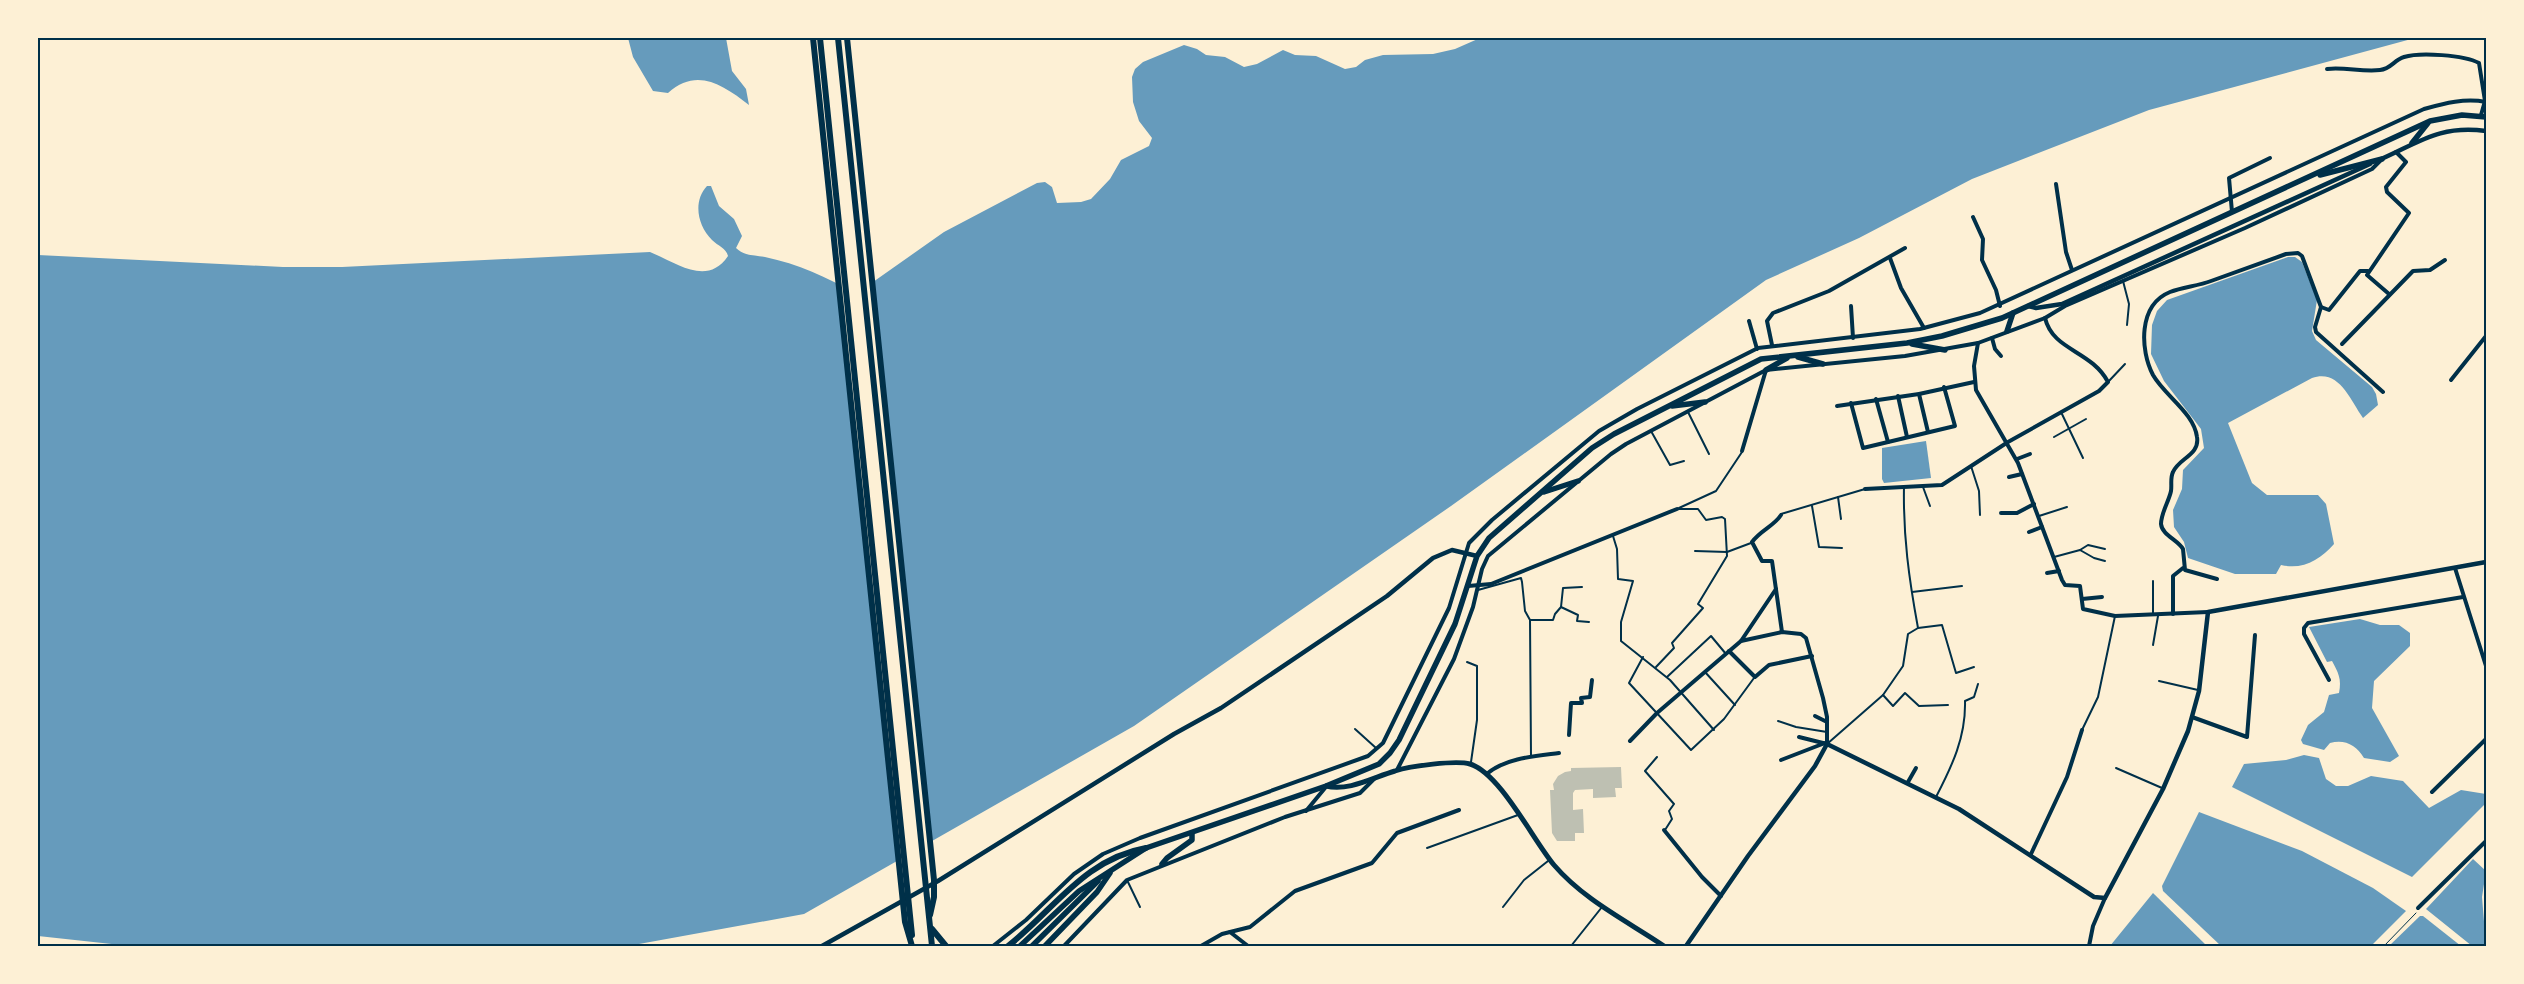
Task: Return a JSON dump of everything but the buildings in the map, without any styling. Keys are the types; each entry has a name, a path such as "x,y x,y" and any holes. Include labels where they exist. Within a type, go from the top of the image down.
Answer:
{"highway":[{"path":"813,38 905,922 913,946"},
{"path":"820,38 913,946"},
{"path":"838,38 932,946"},
{"path":"847,38 934,880 934,897 928,921 937,937 946,946"},
{"path":"1008,946 1081,878 1113,857 1146,848"}],"main road":[{"path":"1020,946 1079,891 1146,848 1192,834 1326,786 1379,764 1399,740 1455,624 1477,556 1489,538 1592,448 1614,434 1761,359 1907,343 1976,327 2013,313 2430,121 2444,116 2484,116"},
{"path":"2412,143 2430,121"},
{"path":"2308,177 2382,159"},
{"path":"2008,331 2013,313"},
{"path":"1907,343 1945,350"},
{"path":"1766,370 1789,356"},
{"path":"1796,356 1823,364"},
{"path":"1668,406 1705,402"},
{"path":"1542,493 1578,481"},
{"path":"1326,786 1336,789 1397,770 1454,762 1471,764 1488,773 1550,860 1570,882 1664,946"},
{"path":"1162,864 1167,858 1192,840 1192,834"},
{"path":"1046,946 1097,892 1112,870"},
{"path":"1032,946 1104,875"}],"street":[{"path":"2327,69 2347,67 2380,70 2392,66 2405,57 2418,56 2448,56 2474,60 2479,63 2486,102 2484,116"},
{"path":"993,946 1026,920 1074,874 1103,854 1140,838 1368,756 1378,749 1401,708 1449,608 1469,543 1492,520 1599,432 1636,409 1756,349 1772,345 1853,338 1924,328 2000,306 2072,270 2230,200 2424,109 2445,103 2486,102"},
{"path":"1397,770 1454,659 1478,589 1482,569 1493,550 1611,454 1766,370 1945,350 1978,343 2045,318 2063,305 2382,159 2412,143 2455,129 2486,131"},
{"path":"2389,294 2369,278 2368,271 2409,213 2387,192 2386,187 2406,162 2396,152"},
{"path":"2232,212 2229,178 2270,158"},
{"path":"2027,306 2036,308 2063,305 2123,281 2337,185 2372,168 2382,159"},
{"path":"2056,184 2066,252 2072,270"},
{"path":"1973,217 1983,238 1982,260 1996,290 2000,306"},
{"path":"1772,345 1767,321 1773,313 1829,291 1905,248"},
{"path":"2183,568 2183,549 2164,530 2161,524 2171,491 2173,472 2180,462 2193,453 2197,434 2184,413 2166,394 2153,375 2146,360 2143,335 2153,306 2169,293 2205,283 2293,252 2302,256 2321,307 2315,327 2316,332 2382,392"},
{"path":"1890,258 1901,288 1924,328"},
{"path":"2342,344 2413,271 2430,270 2445,260"},
{"path":"2321,307 2329,310 2360,271 2368,271"},
{"path":"1851,306 1853,338"},
{"path":"1865,489 1942,485 2008,442 2099,391 2108,382 2102,370 2092,361 2055,338 2048,330 2045,318"},
{"path":"1749,321 1756,349"},
{"path":"2451,380 2486,336"},
{"path":"1992,338 1995,349 2001,356"},
{"path":"2483,340 2486,344"},
{"path":"1978,343 1974,382 1983,406 2008,442 2016,459 2065,585 2080,586 2082,609 2115,616 2208,612 2486,562"},
{"path":"1742,451 1766,370"},
{"path":"1836,406 1919,394 1974,382"},
{"path":"1852,403 1862,448 1956,426 1944,388"},
{"path":"1919,394 1928,432"},
{"path":"1898,396 1907,437"},
{"path":"1876,399 1888,442"},
{"path":"2016,459 2030,454"},
{"path":"2009,477 2022,474"},
{"path":"2001,513 2017,513 2034,504"},
{"path":"1468,586 1478,589 1677,509"},
{"path":"1781,515 1777,521 1761,530 1752,542 1762,561 1772,561 1782,632"},
{"path":"2029,532 2042,527"},
{"path":"822,946 938,881 1174,734 1221,708 1387,596 1433,558 1452,550 1477,556"},
{"path":"2183,568 2189,573 2218,579"},
{"path":"2173,614 2173,576 2183,568"},
{"path":"2455,568 2486,666"},
{"path":"2047,573 2058,570"},
{"path":"1630,741 1657,713 1740,641 1776,588"},
{"path":"2329,680 2304,634 2304,628 2308,623 2463,596"},
{"path":"2082,598 2102,597"},
{"path":"2089,946 2093,926 2105,898 2163,789 2181,748 2199,690 2208,612"},
{"path":"1686,946 1815,766 1826,743 1827,722 1823,698 1812,656 1804,635 1782,632 1740,641"},
{"path":"2192,717 2247,736 2254,635"},
{"path":"1727,652 1755,677 1769,665 1812,656"},
{"path":"1569,736 1571,703 1582,703 1581,698 1590,696 1592,680"},
{"path":"1815,716 1827,722"},
{"path":"2030,854 2066,777 2082,730"},
{"path":"1799,737 1826,743 1908,782 2030,854 2094,897 2105,898"},
{"path":"2432,792 2486,739"},
{"path":"1781,760 1826,743"},
{"path":"1488,773 1496,766 1531,757 1560,753"},
{"path":"1908,782 1916,768"},
{"path":"1064,946 1127,880 1162,864 1360,793 1375,778"},
{"path":"1306,811 1326,786"},
{"path":"1201,946 1222,934 1250,928 1295,892 1372,863 1397,833 1460,810"},
{"path":"1664,830 1702,877 1721,896"},
{"path":"2418,908 2486,841"},
{"path":"1230,932 1248,946"}],"lane":[{"path":"2123,281 2129,304 2127,325"},
{"path":"2108,382 2125,364"},
{"path":"1688,412 1709,454"},
{"path":"2061,412 2084,458"},
{"path":"2054,437 2068,427 2086,419"},
{"path":"1651,431 1670,465 1684,461"},
{"path":"1677,509 1716,491 1742,451"},
{"path":"1971,466 1979,491 1980,515"},
{"path":"1922,485 1930,506"},
{"path":"1904,486 1903,522 1907,570 1918,628"},
{"path":"1781,515 1786,511 1865,489"},
{"path":"1838,497 1840,519"},
{"path":"1812,505 1819,547 1842,548"},
{"path":"2039,516 2067,507"},
{"path":"1656,667 1674,648 1671,643 1703,608 1698,604 1727,552 1724,518 1706,520 1698,509 1677,509"},
{"path":"1613,536 1617,549 1618,579 1632,582 1621,622 1620,637 1667,677 1714,730"},
{"path":"1695,551 1727,552 1752,542"},
{"path":"2054,557 2080,550 2088,545 2104,549"},
{"path":"2080,550 2087,555 2105,561"},
{"path":"1478,589 1521,578 1525,612 1530,620 1531,757"},
{"path":"2153,581 2153,615"},
{"path":"1912,592 1962,586"},
{"path":"1530,620 1553,620 1561,607 1563,588 1582,587"},
{"path":"1561,607 1578,614 1577,621 1589,622"},
{"path":"2152,645 2158,615"},
{"path":"2082,730 2098,697 2115,616"},
{"path":"1826,743 1883,695 1903,666 1908,634 1918,628 1942,625 1956,673 1974,667"},
{"path":"1667,677 1711,636 1727,652"},
{"path":"1643,657 1630,683 1691,750 1714,730 1755,677"},
{"path":"1467,662 1477,666 1477,720 1471,764"},
{"path":"1704,672 1735,705"},
{"path":"2159,681 2199,690"},
{"path":"1936,797 1959,750 1966,714 1965,701 1974,697 1978,684"},
{"path":"1883,695 1893,706 1906,693 1919,706 1948,705"},
{"path":"1778,721 1796,727 1827,732"},
{"path":"1355,729 1378,749"},
{"path":"1657,757 1645,771 1674,804 1669,811 1672,819 1664,830"},
{"path":"2116,768 2163,789"},
{"path":"1427,848 1518,815"},
{"path":"1502,907 1524,880 1550,860"},
{"path":"1127,880 1140,908"},
{"path":"1570,946 1603,905"}],"path":[{"path":"2384,946 2416,913 2418,908"}],"water":[{"path":"628,38 726,38 732,71 746,89 749,105 720,86 700,80 689,81 679,85 668,93 653,91 633,57"},
{"path":"1480,38 2415,38 2149,110 1972,179 1859,238 1766,280 1451,506 1134,726 804,914 628,946 130,946 38,936 38,255 283,267 342,267 650,252 691,270 711,270 720,265 728,256 724,249 707,234 700,220 698,206 700,199 707,186 711,186 719,206 734,219 742,236 736,248 739,251 801,267 856,294 944,232 1037,183 1045,182 1052,187 1057,203 1081,202 1091,199 1110,179 1121,160 1149,146 1152,138 1139,121 1133,102 1132,77 1135,69 1143,62 1184,45 1197,49 1206,55 1225,57 1244,67 1257,64 1283,50 1295,55 1316,56 1345,69 1356,67 1365,60 1383,55 1433,54 1455,49"},
{"path":"2288,257 2295,257 2302,262 2317,300 2312,331 2316,340 2372,387 2376,394 2378,405 2363,418 2348,394 2336,381 2321,376 2312,378 2228,423 2252,483 2267,495 2318,495 2326,504 2334,544 2323,555 2304,565 2281,565 2276,574 2235,574 2188,558 2184,542 2174,527 2173,510 2182,489 2183,470 2204,448 2201,429 2164,381 2151,354 2152,325 2157,311 2167,300"},
{"path":"1926,441 1931,478 1884,483 1882,479 1882,448"},
{"path":"2360,619 2380,625 2399,625 2410,633 2410,646 2374,681 2372,708 2399,756 2390,762 2364,758 2350,744 2341,742 2330,743 2324,750 2303,744 2301,740 2308,725 2324,712 2329,695 2339,693 2340,688 2339,676 2332,661 2327,662 2309,627"},
{"path":"2304,755 2319,758 2326,779 2336,786 2348,786 2371,776 2403,781 2429,808 2461,790 2486,794 2486,803 2412,877 2232,787 2244,764 2286,760"},
{"path":"2199,812 2302,851 2373,888 2406,911 2371,946 2221,946 2163,891 2162,886"},
{"path":"2473,859 2486,871 2482,897 2486,946 2472,946 2426,909"},
{"path":"2153,893 2207,946 2110,946"},
{"path":"2420,916 2423,916 2461,946 2389,946"}],"pier":[{"path":"873,278 932,844 897,863 836,280 856,291"}]}
